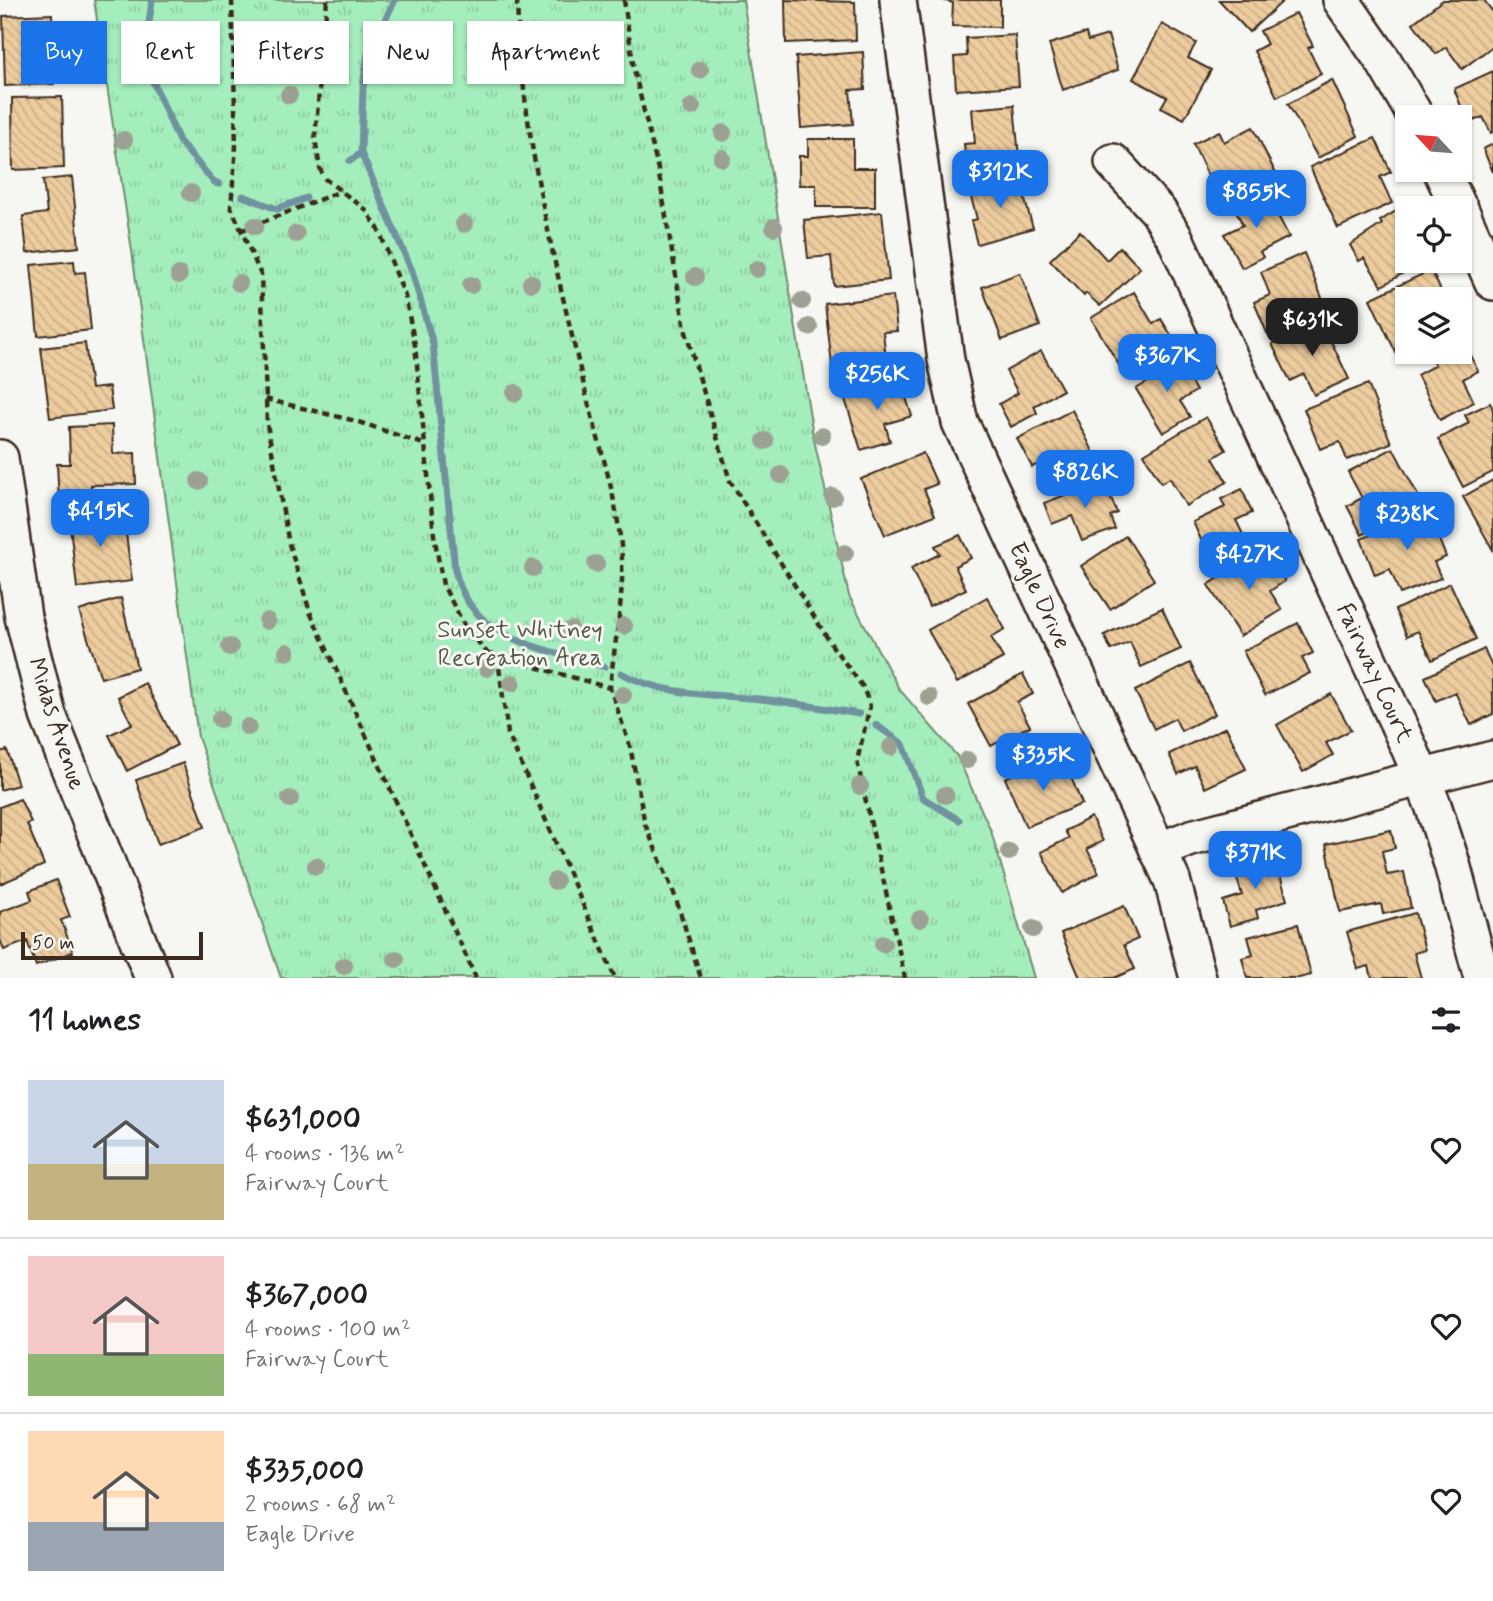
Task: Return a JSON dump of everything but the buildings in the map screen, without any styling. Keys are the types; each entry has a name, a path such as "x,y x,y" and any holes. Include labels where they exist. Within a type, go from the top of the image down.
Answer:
{"street":[{"name":"Eagle Drive","path":"898,0 946,359 960,422 1172,880 1198,978"},
{"path":"1341,0 1384,62 1409,105"},
{"name":"Fairway Court","path":"1113,162 1158,211 1175,238 1422,778 1452,864 1482,978"},
{"path":"1472,237 1493,282"},
{"name":"Midas Avenue","path":"0,458 23,617 48,715 147,976"},
{"path":"1158,852 1191,838 1493,759"}],"path":[{"path":"232,0 236,146 231,207 261,275 265,399 281,512 310,612 476,978"},
{"path":"327,0 316,145 325,179 365,209 378,228 405,296 415,345 434,535 443,585 464,625 499,667 508,734 615,978"},
{"path":"517,0 523,75 541,184 563,298 614,500 621,546 621,591 610,688 630,746 645,824 675,895 701,978"},
{"path":"624,0 634,70 658,169 685,329 700,372 730,481 832,647 863,687 870,706 857,761 905,978"},
{"path":"240,231 342,191"},
{"path":"265,399 356,421 426,445"},
{"path":"487,653 610,688"}],"green space":[{"name":"Sunset Whitney Recreation Area","path":"94,0 743,0 813,435 849,596 899,689 957,756 991,831 1034,978 281,978 198,737 107,84 107,21 97,21"}],"waterway":[{"path":"152,0 144,61 179,141 213,181 219,184"},
{"path":"395,0 368,54 363,86 361,153 412,271 433,344 455,570 464,594 477,613 494,627 535,647 605,667"},
{"path":"350,161 361,153"},
{"path":"243,196 277,209 306,198"},
{"path":"621,673 638,681 674,691 769,700 859,714"},
{"path":"876,725 903,744 923,798 959,820"}]}
